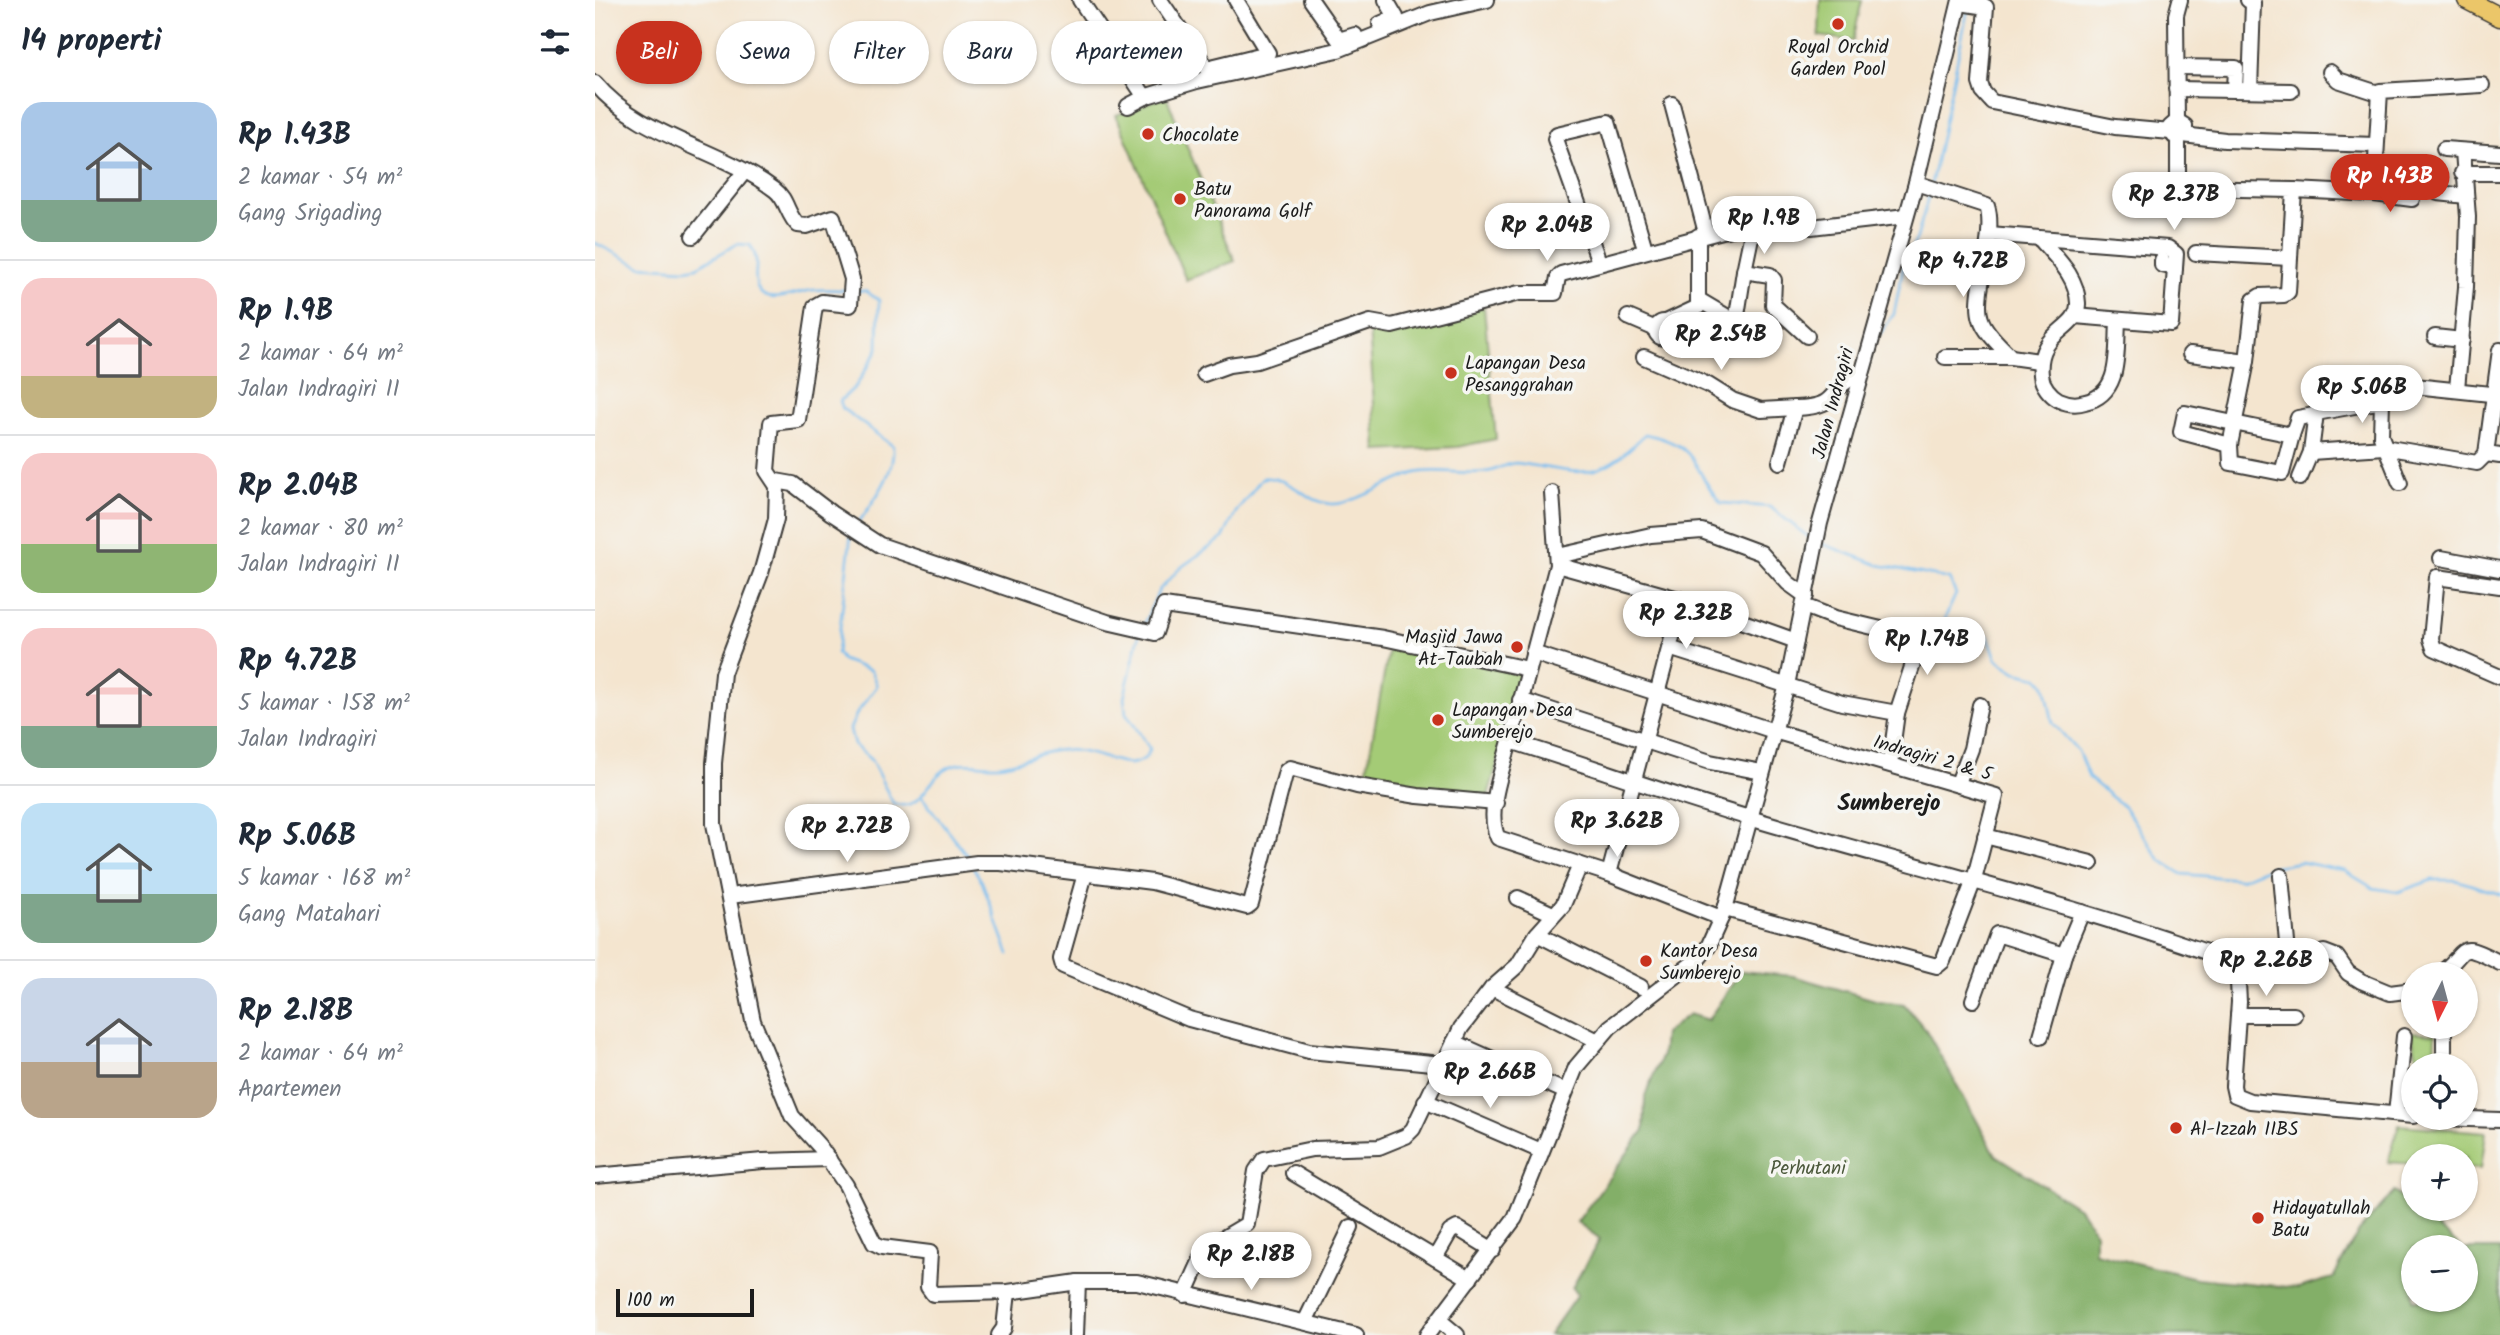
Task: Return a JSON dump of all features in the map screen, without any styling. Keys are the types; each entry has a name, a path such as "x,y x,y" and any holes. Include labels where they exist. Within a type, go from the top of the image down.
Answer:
{"main road":[{"path":"2467,0 2500,17"}],"street":[{"path":"1080,0 1145,97"},
{"path":"1160,0 1207,68 1268,53 1236,0"},
{"path":"1311,0 1341,41 1396,17 1386,0"},
{"path":"1128,106 1145,97 1197,81 1338,50 1430,13 1464,2 1487,0"},
{"path":"2180,0 2176,15 2176,89 2178,183 2183,188 2294,190 2412,199"},
{"path":"2243,90 2253,3 2248,0"},
{"path":"1962,2 1986,4 1980,83 1987,100 2115,127 2177,131 2225,140 2376,145"},
{"name":"Jalan Indragiri","path":"1427,1335 1493,1250 1521,1207 1564,1091 1576,1067 1596,1040 1649,994 1698,959 1708,947 1723,913 1787,685 1820,523 1860,374 1906,216 1925,186 1962,2"},
{"path":"2177,67 2236,68 2243,90"},
{"path":"2330,72 2339,80 2378,93 2482,85"},
{"path":"595,83 604,94 648,122 745,171 780,195 798,225 807,226 832,217 852,279 853,297 850,305 822,302 815,306 799,417 793,423 771,423 767,471 776,481 793,484 865,537 893,549 1127,627 1150,632 1157,632 1164,606 1383,638 1528,670"},
{"path":"2176,89 2291,91"},
{"path":"2374,194 2378,93"},
{"path":"1628,317 1661,326 1695,311 1699,300 1702,235 1672,104"},
{"path":"1598,262 1555,139 1557,134 1608,122 1645,249"},
{"path":"2444,149 2500,153"},
{"path":"2457,389 2466,287 2463,151"},
{"path":"693,236 745,171"},
{"path":"2462,173 2500,173"},
{"path":"1925,186 1987,206 1989,234 1980,316 2011,357"},
{"path":"2294,190 2286,294 2260,296 2254,300 2247,360 2231,445 2231,463 2280,474 2298,418 2382,401 2405,385 2496,395"},
{"path":"2438,193 2466,196"},
{"path":"1204,373 1258,361 1370,322 1392,326 1519,293 1555,293 1560,275 1645,249 1782,215 1806,226 1818,227 1906,216"},
{"path":"1736,322 1754,223"},
{"path":"1989,234 2168,248 2176,254 2169,264 2171,324 2075,316"},
{"path":"2041,240 2075,281 2078,305 2075,316 2047,342 2039,360 2042,380 2057,399 2078,404 2098,400 2113,380 2118,321"},
{"path":"2196,253 2289,258"},
{"path":"1744,271 1773,277 1773,305 1807,335"},
{"path":"1699,300 1736,322 1753,344"},
{"path":"2435,337 2462,340"},
{"path":"2311,452 2383,447 2469,462 2481,461 2493,455 2500,350"},
{"path":"2190,354 2247,360"},
{"path":"1644,357 1708,385 1732,400 1761,410 1823,406 1842,382 1860,374"},
{"path":"1945,357 2011,357 2039,360"},
{"path":"2382,401 2380,419 2383,447 2400,483"},
{"path":"1780,462 1795,408"},
{"path":"2231,445 2181,432 2183,414 2186,412 2292,435"},
{"path":"2300,478 2311,452 2314,415"},
{"path":"776,481 774,525 761,573 723,673 713,763 714,824 753,1021 792,1116 846,1185 874,1243 882,1247 930,1252 929,1292 936,1294 1007,1292 1077,1282 1137,1283 1356,1335"},
{"path":"730,896 972,864 1001,863 1152,882 1249,906 1286,771 1293,766 1357,786 1418,796 1496,803 1520,700 1558,561 1552,493"},
{"path":"1558,561 1651,535 1702,531 1761,553 1805,601 1835,618 1881,629"},
{"path":"2441,558 2500,569"},
{"path":"1558,561 1682,600 1796,641"},
{"path":"2500,586 2437,578 2431,639 2434,649 2500,677"},
{"path":"1609,874 1682,600"},
{"path":"1890,764 1897,713 1924,631"},
{"path":"1669,648 1842,703 1897,713"},
{"name":"Indragiri 2 & 5","path":"1496,803 1495,832 1498,838 1723,913 1932,967 1943,961 1974,880 1996,796 1774,732 1657,691 1533,653"},
{"path":"1520,700 1710,762 1762,772"},
{"path":"1958,783 1971,749 1980,705"},
{"path":"1510,741 1636,779 1750,818 1974,880 2182,942 2237,963 2289,965 2317,953 2333,954 2348,973 2361,981 2390,993 2401,992"},
{"path":"1985,836 2091,863"},
{"path":"1185,1294 1203,1255 1215,1243 1247,1224 1256,1171 1264,1159 1312,1149 1379,1147 1393,1144 1413,1129 1454,1042 1492,988 1518,965 1537,934 1563,905 1580,865"},
{"path":"1085,874 1061,960 1063,966 1189,1019 1302,1049 1442,1064"},
{"path":"2281,876 2289,965"},
{"path":"1518,898 1553,914"},
{"path":"2041,1036 2064,955 2082,912"},
{"path":"1537,934 1641,987"},
{"path":"1973,1000 1997,934 2064,955"},
{"path":"2450,962 2465,950 2481,953 2500,962"},
{"path":"2237,963 2238,1015 2233,1092 2239,1098 2401,1114"},
{"path":"1492,988 1596,1040"},
{"path":"2238,1015 2294,1015"},
{"path":"2396,1114 2404,1040"},
{"path":"1454,1042 1564,1091"},
{"path":"1425,1101 1541,1152"},
{"path":"2478,1120 2500,1120"},
{"path":"595,1176 763,1160 828,1159"},
{"path":"1293,1173 1470,1279"},
{"path":"1305,1322 1351,1227"},
{"path":"1435,1258 1450,1232 1457,1228 1493,1250"},
{"path":"1076,1335 1077,1282"},
{"path":"1007,1292 1002,1332 1020,1335"},
{"path":"1439,1320 1457,1335"}],"green space":[{"name":"Royal Orchid Garden Pool","path":"1820,0 1862,0 1853,41 1819,36"},
{"name":"Batu Panorama Golf","path":"1166,96 1235,261 1186,280 1116,115"},
{"path":"1484,307 1496,439 1457,447 1377,451 1369,327"},
{"name":"Lapangan Desa Sumberejo","path":"1390,642 1523,673 1488,796 1365,779"},
{"name":"Perhutani","path":"1741,971 1793,976 1879,1001 1904,1004 1926,1030 1996,1155 2080,1209 2095,1232 2095,1253 2196,1278 2298,1288 2333,1278 2359,1231 2394,1192 2401,1198 2401,1221 2429,1221 2446,1235 2401,1235 2401,1312 2478,1312 2478,1249 2500,1249 2500,1335 1549,1335 1577,1295 1572,1288 1600,1239 1577,1222 1644,1130 1645,1096 1662,1055 1664,1034 1689,1014 1708,1020"},
{"path":"2413,1040 2435,1040 2434,1053 2416,1053"},
{"path":"2399,1125 2401,1130 2486,1132 2481,1169 2478,1169 2478,1144 2401,1144 2401,1163 2388,1162"}],"waterway":[{"path":"1931,184 1968,9"},
{"path":"1880,334 1894,314 1904,263 1917,238 1929,194"},
{"path":"595,243 640,266 686,269 697,267 737,244 750,245 756,262 757,287 767,297 782,297 813,290 846,290"},
{"path":"856,291 865,291 879,300 878,349 856,386 840,401 843,409 893,446 887,478 857,525"},
{"path":"1144,624 1159,590 1180,568 1223,538 1236,512 1262,478 1272,478 1289,484 1313,499 1340,504 1406,476 1425,471 1482,473 1516,463 1587,471 1613,462 1645,434 1663,439 1686,451 1721,503 1770,507 1811,539"},
{"path":"851,534 837,653 842,660 871,671 877,686 857,713 850,729 854,745 871,760 893,803 911,804 943,771 956,764 999,765 1061,750 1087,753 1130,764 1143,760 1150,749 1126,713 1124,698 1139,636"},
{"path":"1820,543 1879,565 1949,579 1956,594 1945,618 1949,624 1958,630 1988,636 1997,660 2016,672 2037,677 2045,685 2053,723 2078,751 2089,778 2125,808 2160,860 2182,874 2240,879 2270,867 2301,862 2345,871 2373,888 2398,892 2432,880 2456,880 2500,894"},
{"path":"922,797 969,858"},
{"path":"973,867 982,882 1009,954"}],"place":[{"name":"Royal Orchid Garden Pool","path":"1838,24"},
{"name":"Chocolate","path":"1148,134"},
{"name":"Batu Panorama Golf","path":"1180,199"},
{"name":"Lapangan Desa Pesanggrahan","path":"1451,373"},
{"name":"Masjid Jawa At-Taubah","path":"1517,647"},
{"name":"Lapangan Desa Sumberejo","path":"1438,720"},
{"name":"Kantor Desa Sumberejo","path":"1646,961"},
{"name":"Al-Izzah IIBS","path":"2176,1128"},
{"name":"Hidayatullah Batu","path":"2258,1218"}],"district":[{"name":"Sumberejo","path":"1889,802"}]}
